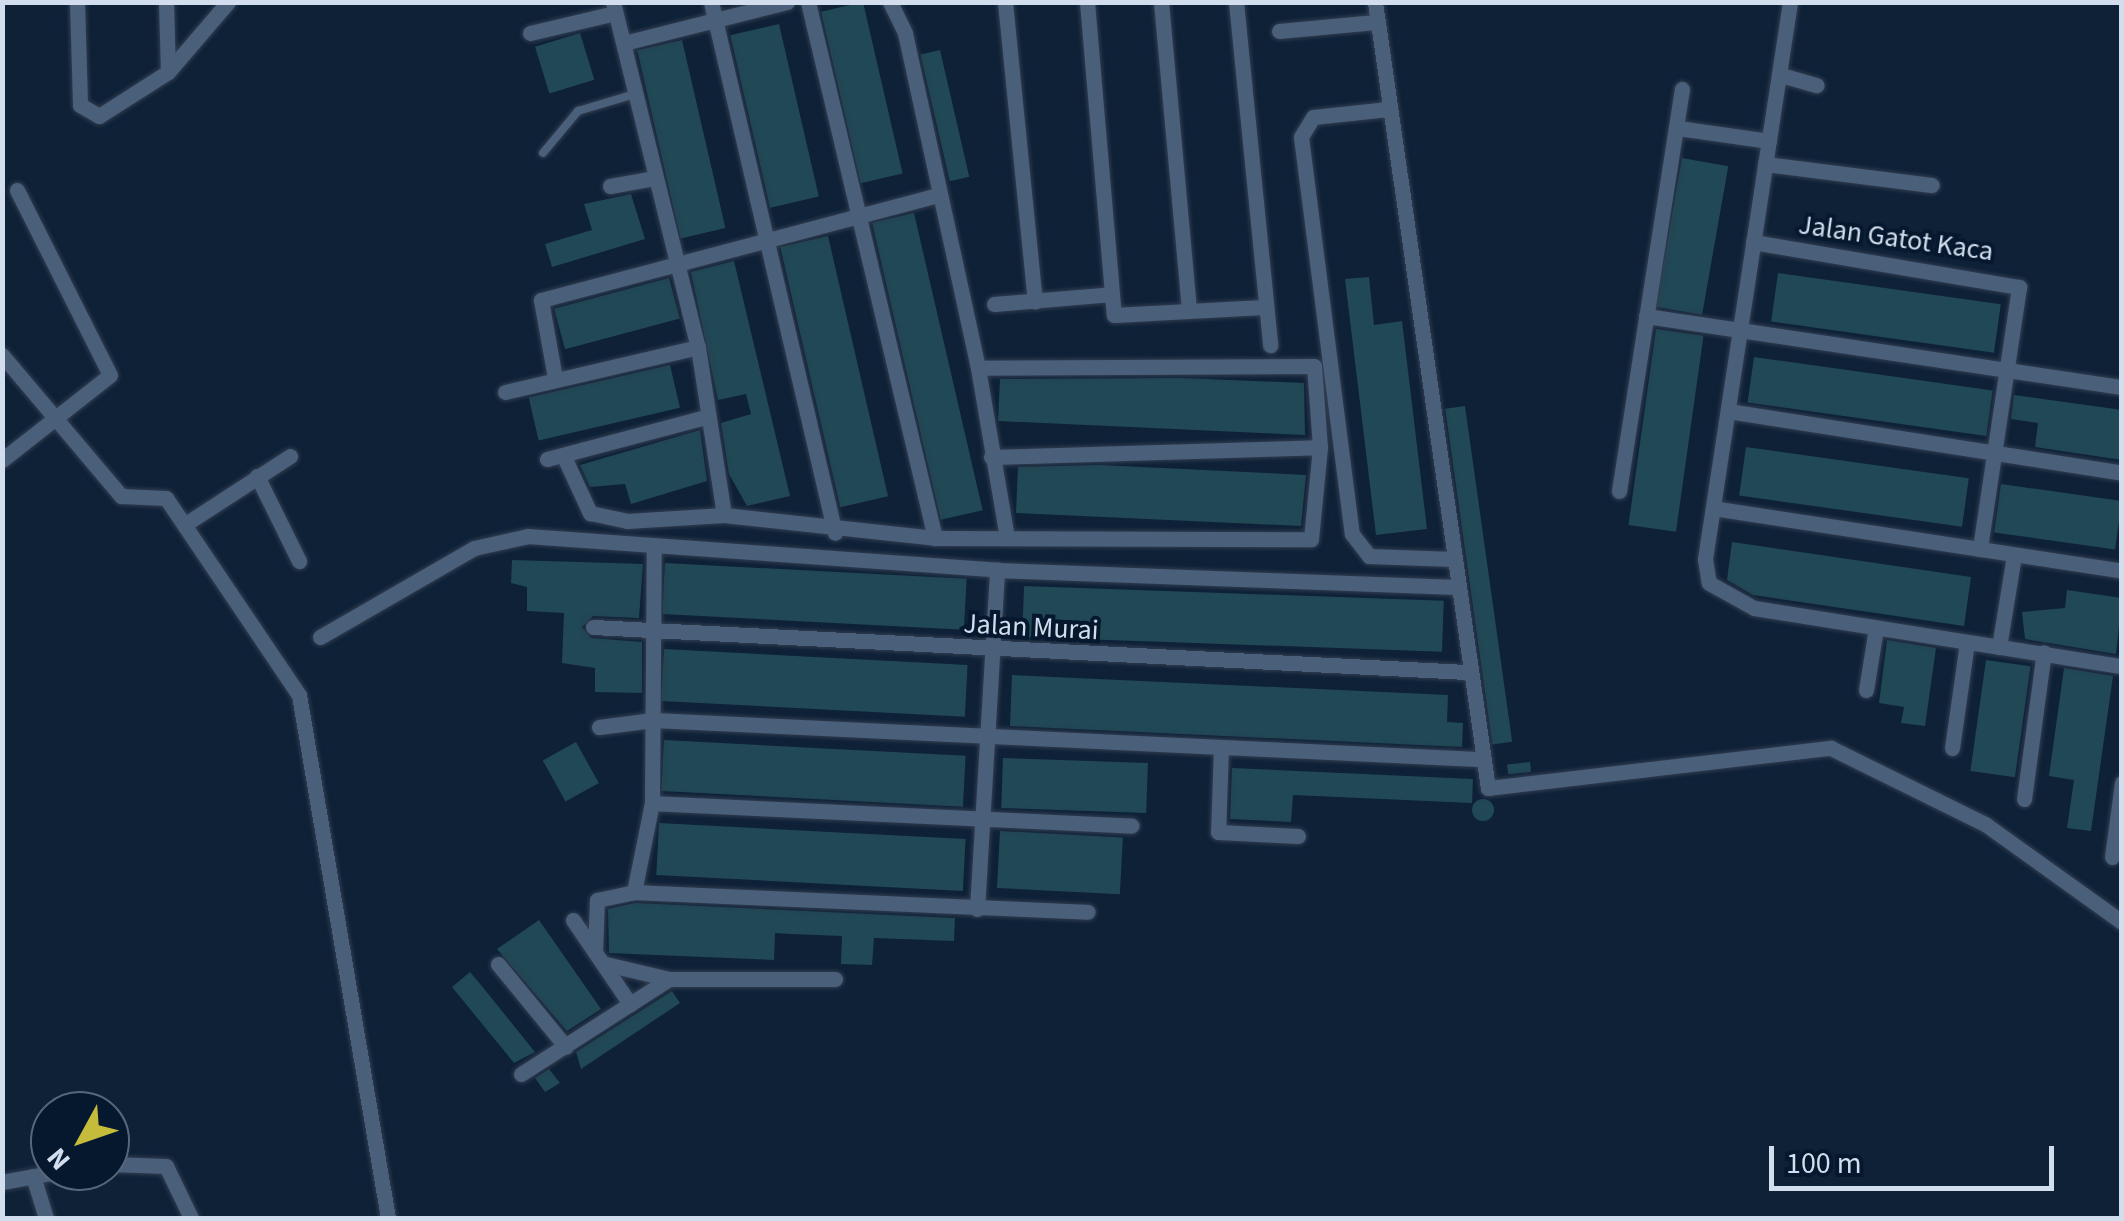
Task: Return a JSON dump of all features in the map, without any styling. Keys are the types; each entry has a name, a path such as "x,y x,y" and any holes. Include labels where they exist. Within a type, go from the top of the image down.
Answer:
{"street":[{"path":"77,2 87,114 118,106 168,72 228,2"},
{"path":"166,2 168,72"},
{"path":"711,2 769,234 835,533"},
{"path":"624,43 787,2"},
{"path":"808,2 935,538"},
{"path":"890,2 905,33 978,368 1007,538"},
{"path":"1005,2 1035,301"},
{"path":"1087,2 1114,315 1264,307"},
{"path":"1161,2 1189,311"},
{"path":"1236,2 1270,346"},
{"path":"1375,2 1482,779 1499,793 1830,748 1984,824 2122,922"},
{"path":"1790,2 1728,410 1719,509 1705,560 1718,592 1876,628 2122,666"},
{"path":"530,33 614,8 698,347 724,515"},
{"path":"1279,30 1376,22"},
{"path":"1781,75 1816,85"},
{"path":"1619,491 1682,89"},
{"path":"1388,109 1313,117 1301,137 1352,534 1369,556 1453,559"},
{"path":"1678,128 1769,141"},
{"path":"1766,164 1932,186"},
{"path":"610,186 655,178"},
{"path":"2,460 58,420 110,368 18,190"},
{"path":"556,378 541,300 676,258 938,195"},
{"name":"Jalan Gatot Kaca","path":"1753,242 2008,280 2019,297 2006,370"},
{"path":"994,304 1112,294"},
{"path":"1646,316 2122,387"},
{"path":"505,392 698,347"},
{"path":"2,355 121,496 166,498 299,695 311,729 388,1218"},
{"path":"565,459 590,513 627,521 724,515 835,533 1305,545 1320,447 1314,366 978,368"},
{"path":"1980,550 2006,370"},
{"path":"1728,410 1994,456 2122,473"},
{"path":"547,459 565,459 706,417"},
{"path":"991,457 1320,447"},
{"path":"187,524 290,456"},
{"path":"257,476 299,560"},
{"path":"1719,509 2122,571"},
{"path":"320,637 503,539 654,545 997,570 1457,587"},
{"path":"634,892 652,803 650,628 654,545"},
{"path":"1999,647 2014,556"},
{"path":"977,909 997,570"},
{"name":"Jalan Murai","path":"593,626 992,651 1466,672"},
{"path":"1866,690 1876,628"},
{"path":"1952,748 1967,642"},
{"path":"2024,799 2044,652"},
{"path":"599,727 653,720 1478,760"},
{"path":"1221,748 1218,832 1298,836"},
{"path":"2112,857 2122,784"},
{"path":"652,803 1132,826"},
{"path":"600,958 597,900 634,892 1088,912"},
{"path":"573,920 630,1004"},
{"path":"600,958 669,980 835,979"},
{"path":"498,964 566,1047"},
{"path":"521,1074 669,980"},
{"path":"130,1165 166,1166 191,1218"},
{"path":"2,1182 30,1177"},
{"path":"38,1191 46,1218"}],"lane":[{"path":"543,152 578,112 635,94"}],"building":[{"path":"863,2 903,173 861,183 821,12"},
{"path":"779,24 819,196 770,208 730,35"},
{"path":"580,33 594,80 549,94 535,47"},
{"path":"682,40 725,228 681,238 637,50"},
{"path":"940,50 969,177 950,181 921,54"},
{"path":"1682,158 1728,166 1702,315 1656,307"},
{"path":"631,194 645,239 552,267 545,244 592,230 584,204"},
{"path":"914,213 983,510 941,520 872,223"},
{"path":"828,236 888,496 840,507 780,247"},
{"path":"734,261 790,496 747,506 729,474 721,423 751,414 746,394 718,400 691,272"},
{"path":"1778,273 2001,304 1994,353 1771,322"},
{"path":"1369,277 1374,325 1402,321 1427,529 1376,535 1345,279"},
{"path":"669,278 680,319 565,349 554,309"},
{"path":"1656,329 1704,336 1676,532 1628,525"},
{"path":"1754,357 1993,391 1986,436 1748,403"},
{"path":"670,365 680,408 539,440 529,398"},
{"path":"1182,378 1304,383 1305,435 998,421 1000,379"},
{"path":"2014,395 2122,410 2122,460 2035,447 2038,423 2011,419"},
{"path":"1465,406 1512,742 1492,744 1445,409"},
{"path":"700,430 707,481 631,504 625,484 590,487 580,465"},
{"path":"1746,447 1969,478 1962,527 1739,496"},
{"path":"1100,465 1306,475 1301,526 1016,513 1018,467"},
{"path":"2001,484 2122,501 2115,550 1994,533"},
{"path":"1732,542 1971,577 1964,626 1753,595 1727,580"},
{"path":"512,560 643,564 639,618 593,616 582,627 591,638 642,642 642,693 595,692 595,668 562,663 564,613 527,611 527,587 511,583"},
{"path":"665,563 967,579 964,630 662,614"},
{"path":"1024,586 1444,601 1442,652 1022,637"},
{"path":"2067,590 2122,598 2116,654 2025,639 2022,612 2065,608"},
{"path":"1887,640 1936,648 1925,726 1901,723 1904,707 1879,703"},
{"path":"664,649 968,665 965,717 661,701"},
{"path":"1986,660 2031,666 2015,777 1970,771"},
{"path":"2064,668 2113,676 2091,831 2067,828 2074,780 2049,776"},
{"path":"1012,675 1448,695 1447,722 1463,723 1462,747 1010,726"},
{"path":"664,740 966,756 963,807 661,791"},
{"path":"576,742 599,783 566,802 543,760"},
{"path":"1003,758 1148,763 1146,813 1001,808"},
{"path":"1530,762 1531,772 1508,774 1507,764"},
{"path":"1232,768 1473,779 1472,803 1293,795 1291,822 1230,819"},
{"path":"1483,799 1491,802 1491,818 1483,821 1475,818 1472,810 1475,802"},
{"path":"659,823 966,839 963,891 656,875"},
{"path":"1000,831 1123,837 1120,894 997,888"},
{"path":"635,903 955,918 954,941 874,938 872,965 841,964 842,936 775,933 774,960 609,953 608,909"},
{"path":"539,920 601,1009 567,1031 497,949"},
{"path":"470,972 535,1052 514,1063 452,987"},
{"path":"672,991 680,1003 581,1069 576,1052"},
{"path":"549,1069 560,1083 545,1092 535,1078"}]}
